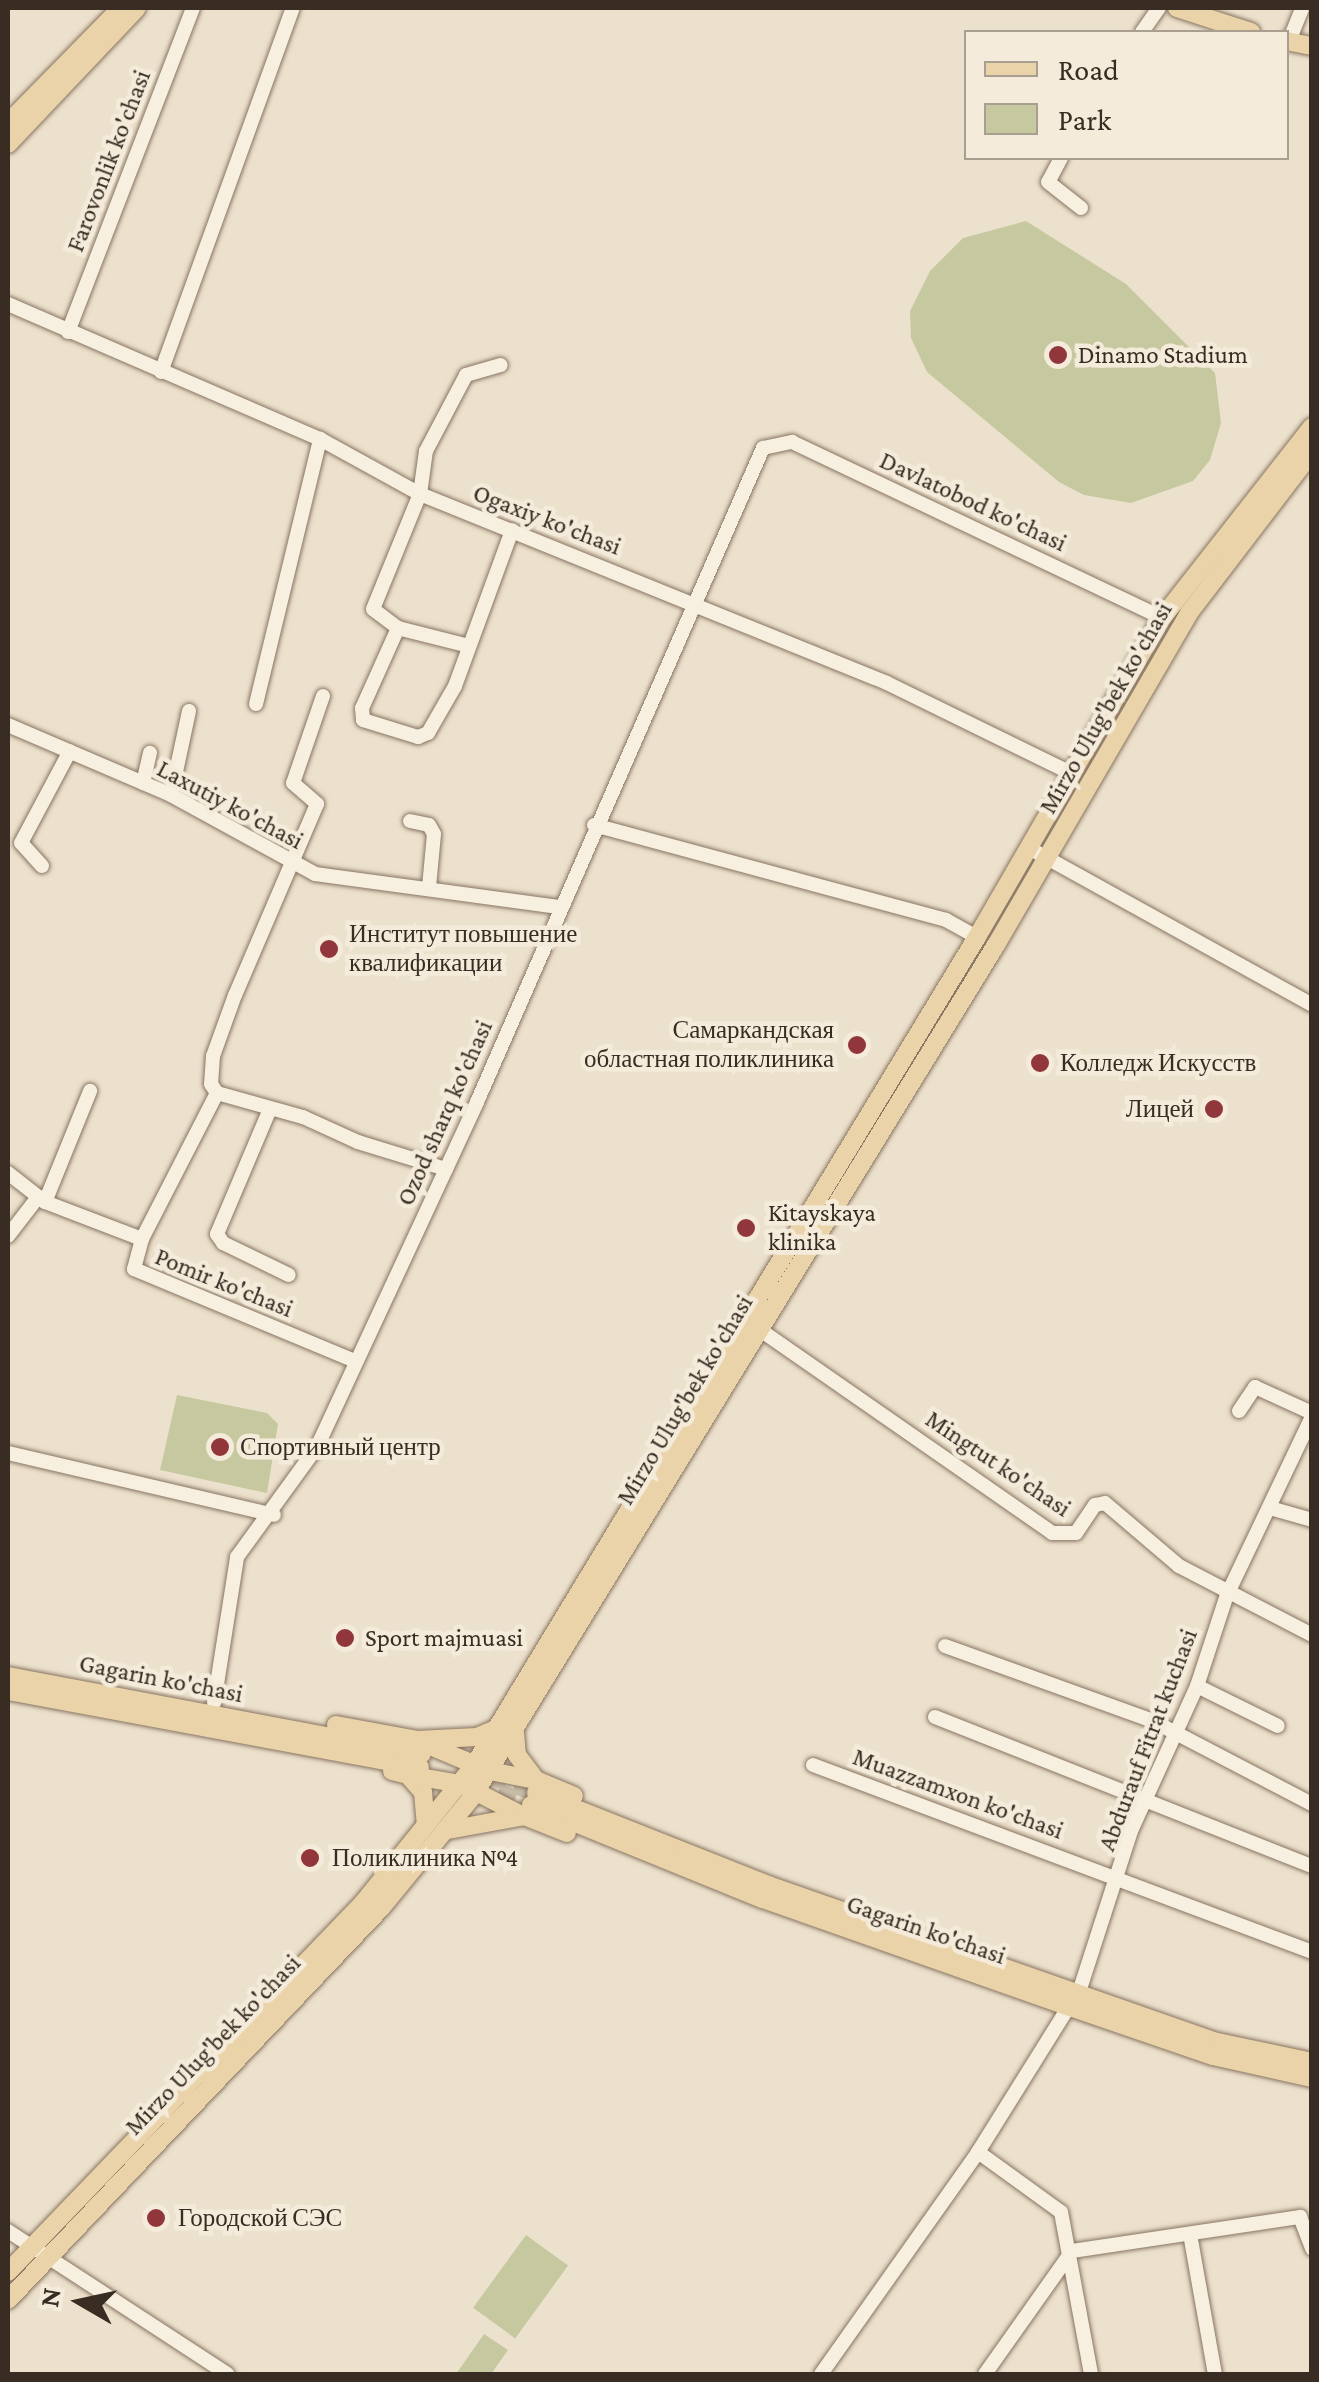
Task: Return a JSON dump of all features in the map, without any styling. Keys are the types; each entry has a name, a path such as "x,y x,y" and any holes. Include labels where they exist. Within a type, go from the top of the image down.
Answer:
{"main road":[{"path":"8,123 121,8"},
{"path":"8,144 137,8"},
{"path":"1177,8 1245,30"},
{"name":"Mirzo Ulug'bek ko'chasi","path":"506,1731 978,937 1162,618 1312,428"},
{"name":"Mirzo Ulug'bek ko'chasi","path":"8,2272 38,2250 434,1831 483,1768 1047,858 1189,613 1312,452"},
{"name":"Gagarin ko'chasi","path":"8,1676 170,1713 417,1759"},
{"name":"Gagarin ko'chasi","path":"8,1691 170,1713"},
{"path":"170,1713 214,1703 417,1759 483,1768 532,1799"},
{"path":"417,1759 506,1731 532,1799"},
{"path":"417,1759 469,1787 532,1799"},
{"path":"417,1759 434,1831 487,1818 532,1799"},
{"name":"Gagarin ko'chasi","path":"532,1799 1066,2006 1212,2056 1312,2078"},
{"name":"Gagarin ko'chasi","path":"766,1892 1080,1989 1217,2042 1312,2062"},
{"name":"Mirzo Ulug'bek ko'chasi","path":"8,2300 38,2250"}],"street":[{"name":"Farovonlik ko'chasi","path":"68,332 193,8"},
{"path":"161,372 293,8"},
{"path":"1143,30 1158,8"},
{"path":"1289,39 1302,8"},
{"path":"1060,160 1048,182 1081,208"},
{"name":"Ogaxiy ko'chasi","path":"8,304 320,439 420,494 886,683 1072,774"},
{"path":"468,646 398,628 373,609 420,494 426,451 455,388 466,374 501,365"},
{"path":"256,704 320,439"},
{"name":"Davlatobod ko'chasi","path":"763,448 775,440 792,442 1162,618"},
{"name":"Ozod sharq ko'chasi","path":"214,1703 238,1558 274,1516 317,1447 446,1169 763,448"},
{"path":"398,628 361,715 418,737 428,733 455,686 512,530"},
{"path":"324,696 294,783 316,804 213,1056 211,1084 218,1094 446,1169"},
{"path":"171,795 189,711"},
{"name":"Laxutiy ko'chasi","path":"8,725 171,795 315,874 560,906"},
{"path":"42,866 21,844 70,751"},
{"path":"143,783 150,753"},
{"path":"410,820 429,825 434,834 428,888"},
{"path":"594,825 946,920 978,937"},
{"path":"1029,848 1312,1005"},
{"path":"8,1236 42,1200 90,1091"},
{"path":"142,1239 218,1094"},
{"path":"270,1109 218,1234 223,1243 290,1275"},
{"name":"Pomir ko'chasi","path":"8,1173 42,1200 142,1239 136,1271 355,1361"},
{"name":"Mingtut ko'chasi","path":"756,1326 1052,1533 1076,1532 1095,1505 1105,1503 1179,1566 1227,1595 1312,1635"},
{"path":"1239,1410 1255,1388 1312,1415"},
{"name":"Abdurauf Fitrat kuchasi","path":"822,2374 978,2152 1080,1989 1145,1800 1178,1732 1227,1595 1312,1415"},
{"path":"8,1452 274,1516"},
{"path":"1270,1508 1312,1520"},
{"path":"945,1646 1178,1732 1312,1804"},
{"path":"1196,1686 1278,1726"},
{"path":"935,1717 1312,1866"},
{"name":"Muazzamxon ko'chasi","path":"813,1764 1312,1952"},
{"path":"978,2152 1061,2212 1072,2251 1092,2374"},
{"path":"986,2374 1072,2251 1300,2217 1312,2249"},
{"path":"8,2232 227,2374"},
{"path":"1190,2234 1215,2374"}],"green space":[{"name":"Dinamo Stadium","path":"1026,221 1126,284 1215,373 1221,423 1210,460 1193,481 1131,503 1084,495 1059,482 927,372 911,338 910,311 930,271 963,238"},
{"name":"Спортивный центр","path":"177,1395 267,1413 278,1424 267,1493 160,1470"},
{"path":"526,2235 568,2266 515,2338 473,2308"},
{"path":"484,2334 508,2350 491,2374 456,2374"}],"tunnel":[{"path":"490,1775 536,1793"},
{"path":"473,1783 531,1805"}],"place":[{"name":"Dinamo Stadium","path":"1058,355"},
{"name":"Институт повышение квалификации","path":"329,949"},
{"name":"Самаркандская областная поликлиника","path":"857,1045"},
{"name":"Колледж Искусств","path":"1040,1063"},
{"name":"Лицей","path":"1214,1109"},
{"name":"Kitayskaya klinika","path":"746,1228"},
{"name":"Спортивный центр","path":"220,1447"},
{"name":"Sport majmuasi","path":"345,1638"},
{"name":"Поликлиника №4","path":"310,1858"},
{"name":"Городской СЭС","path":"156,2218"}]}
